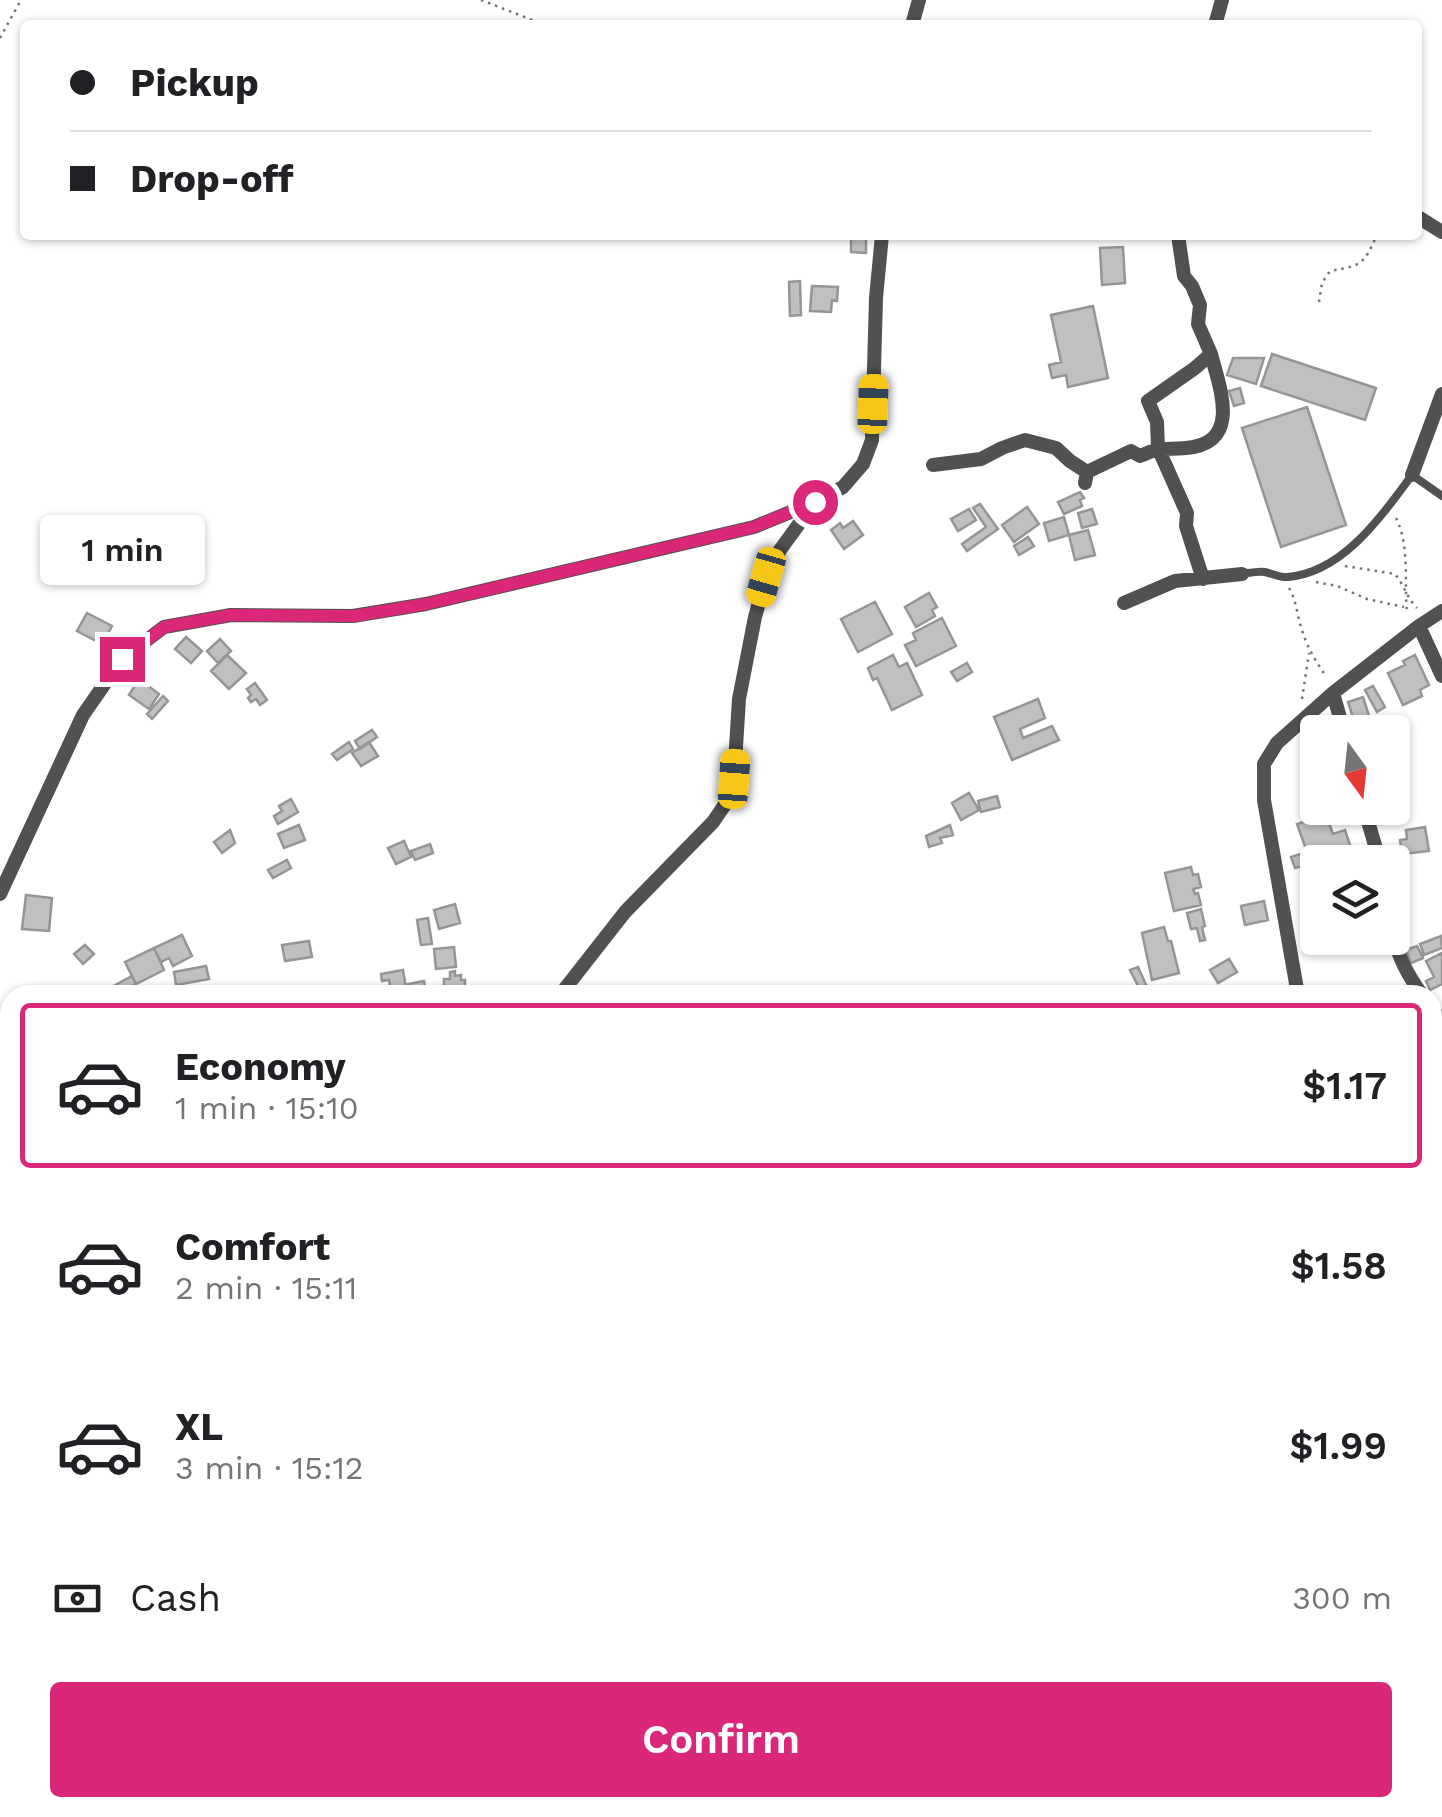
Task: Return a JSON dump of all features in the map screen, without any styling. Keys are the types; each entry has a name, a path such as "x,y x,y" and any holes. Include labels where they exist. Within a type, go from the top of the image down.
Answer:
{"street":[{"path":"0,894 83,714 122,659 164,627 231,615 354,616 426,604 754,527 843,487 864,464 872,440 882,240"},
{"path":"933,465 981,458 1026,440 1056,448 1086,478 1131,451 1140,456 1158,448 1186,448 1213,439 1225,413 1211,354 1198,324 1200,305 1184,276 1179,240"},
{"path":"1203,579 1186,526 1187,513 1158,448 1157,422 1148,401 1211,354"},
{"path":"1412,474 1442,394"},
{"path":"568,985 625,912 714,822 728,800 734,779 739,699 766,577 780,550 815,502"},
{"path":"1124,603 1174,581 1242,574"},
{"path":"1291,985 1264,800 1264,764 1277,742 1333,693 1442,611"},
{"path":"1419,627 1442,676"},
{"path":"1333,693 1339,715"},
{"path":"1398,955 1415,985"}],"lane":[{"path":"1242,574 1264,572 1284,578 1333,560 1389,506 1412,474 1442,496"}],"path":[{"path":"0,38 21,0"},
{"path":"480,0 531,20"},
{"path":"1319,302 1322,282 1330,271 1365,260 1375,240"},
{"path":"1389,506 1400,526 1406,607 1419,627"},
{"path":"1333,560 1348,567 1395,574 1405,588 1419,627"},
{"path":"1298,575 1366,599 1406,607"},
{"path":"1284,578 1316,664 1325,673 1333,693"},
{"path":"1310,649 1302,701 1310,713"}],"building":[{"path":"851,240 866,240 866,253 851,252"},
{"path":"1123,247 1125,283 1102,285 1100,248"},
{"path":"800,281 801,315 790,316 789,282"},
{"path":"812,286 838,287 831,312 810,311"},
{"path":"1093,306 1108,378 1068,387 1066,375 1052,378 1049,365 1061,362 1051,315"},
{"path":"1272,354 1376,388 1365,420 1261,386"},
{"path":"1233,358 1264,358 1256,384 1227,375"},
{"path":"1240,388 1244,403 1234,406 1229,391"},
{"path":"1307,407 1346,525 1281,547 1242,428"},
{"path":"1080,492 1084,498 1080,500 1082,506 1064,514 1058,502"},
{"path":"980,504 998,529 967,551 962,544 986,527 973,508"},
{"path":"1027,507 1039,524 1014,542 1002,525"},
{"path":"969,509 976,520 958,531 951,519"},
{"path":"1092,509 1097,524 1082,528 1078,513"},
{"path":"1064,517 1069,535 1049,541 1044,523"},
{"path":"853,521 863,535 844,549 831,530 840,523 843,528"},
{"path":"1088,530 1095,555 1075,560 1069,535"},
{"path":"1028,537 1034,546 1019,555 1014,546"},
{"path":"929,593 937,607 932,610 935,616 916,627 905,607"},
{"path":"875,602 892,634 858,652 841,619"},
{"path":"87,613 112,626 102,644 77,631"},
{"path":"942,618 956,646 916,666 905,645 916,640 913,633"},
{"path":"186,637 202,651 191,663 175,649"},
{"path":"220,639 231,651 218,663 207,651"},
{"path":"227,655 246,673 229,689 211,671"},
{"path":"893,655 899,667 907,663 922,695 892,710 868,668"},
{"path":"1415,655 1429,685 1420,690 1422,696 1403,705 1388,673"},
{"path":"967,663 972,672 957,681 951,672"},
{"path":"139,679 159,694 149,709 129,695"},
{"path":"255,683 267,700 260,705 256,699 251,702 248,698 251,695 247,689"},
{"path":"1373,686 1385,707 1377,712 1365,690"},
{"path":"163,696 168,701 152,719 147,714"},
{"path":"1363,697 1369,715 1352,715 1348,702"},
{"path":"1038,699 1045,718 1020,729 1023,738 1052,726 1059,740 1012,760 994,717"},
{"path":"372,730 377,737 360,749 355,741"},
{"path":"349,742 353,749 337,760 332,754"},
{"path":"369,742 378,756 361,766 352,753"},
{"path":"969,793 979,810 961,820 952,803"},
{"path":"997,796 1000,807 981,812 978,801"},
{"path":"291,799 298,812 278,824 274,816 282,811 279,806"},
{"path":"1297,824 1330,825 1333,834 1345,830 1350,845 1304,845"},
{"path":"299,825 305,840 284,848 278,834"},
{"path":"950,825 953,835 940,838 942,843 929,847 926,836"},
{"path":"1425,827 1429,851 1410,853 1410,845 1401,845 1400,840 1407,839 1406,830"},
{"path":"230,830 235,843 222,853 214,842"},
{"path":"404,841 411,857 396,864 388,848"},
{"path":"430,844 433,853 415,860 411,851"},
{"path":"1300,854 1300,867 1295,868 1291,857"},
{"path":"287,860 291,868 273,878 268,870"},
{"path":"1191,867 1193,875 1198,874 1201,887 1193,889 1201,905 1174,911 1165,873"},
{"path":"26,895 52,898 49,931 22,929"},
{"path":"1264,901 1268,920 1245,925 1241,906"},
{"path":"455,904 460,923 439,929 434,910"},
{"path":"1201,909 1205,940 1200,941 1197,928 1191,929 1187,913"},
{"path":"428,918 432,944 421,945 417,920"},
{"path":"1164,927 1179,973 1152,980 1142,933"},
{"path":"182,935 192,956 173,966 169,958 161,962 154,948"},
{"path":"1441,936 1442,948 1424,955 1420,944"},
{"path":"309,941 312,957 285,961 282,945"},
{"path":"85,945 94,954 83,964 74,954"},
{"path":"1417,946 1423,958 1411,963 1410,949"},
{"path":"454,947 456,967 436,969 434,949"},
{"path":"154,948 164,970 136,984 125,962"},
{"path":"1442,953 1442,984 1428,985 1426,981 1434,977 1426,961"},
{"path":"1229,959 1237,972 1218,983 1210,970"},
{"path":"206,966 209,979 176,985 174,972"},
{"path":"1138,967 1146,985 1138,985 1130,970"},
{"path":"403,970 406,985 390,985 389,980 382,981 381,974"},
{"path":"450,972 461,975 465,985 444,985"},
{"path":"132,976 136,984 134,985 115,985"}],"route":[{"path":"122,659 164,627 231,615 354,616 426,604 754,527 815,502"}]}
